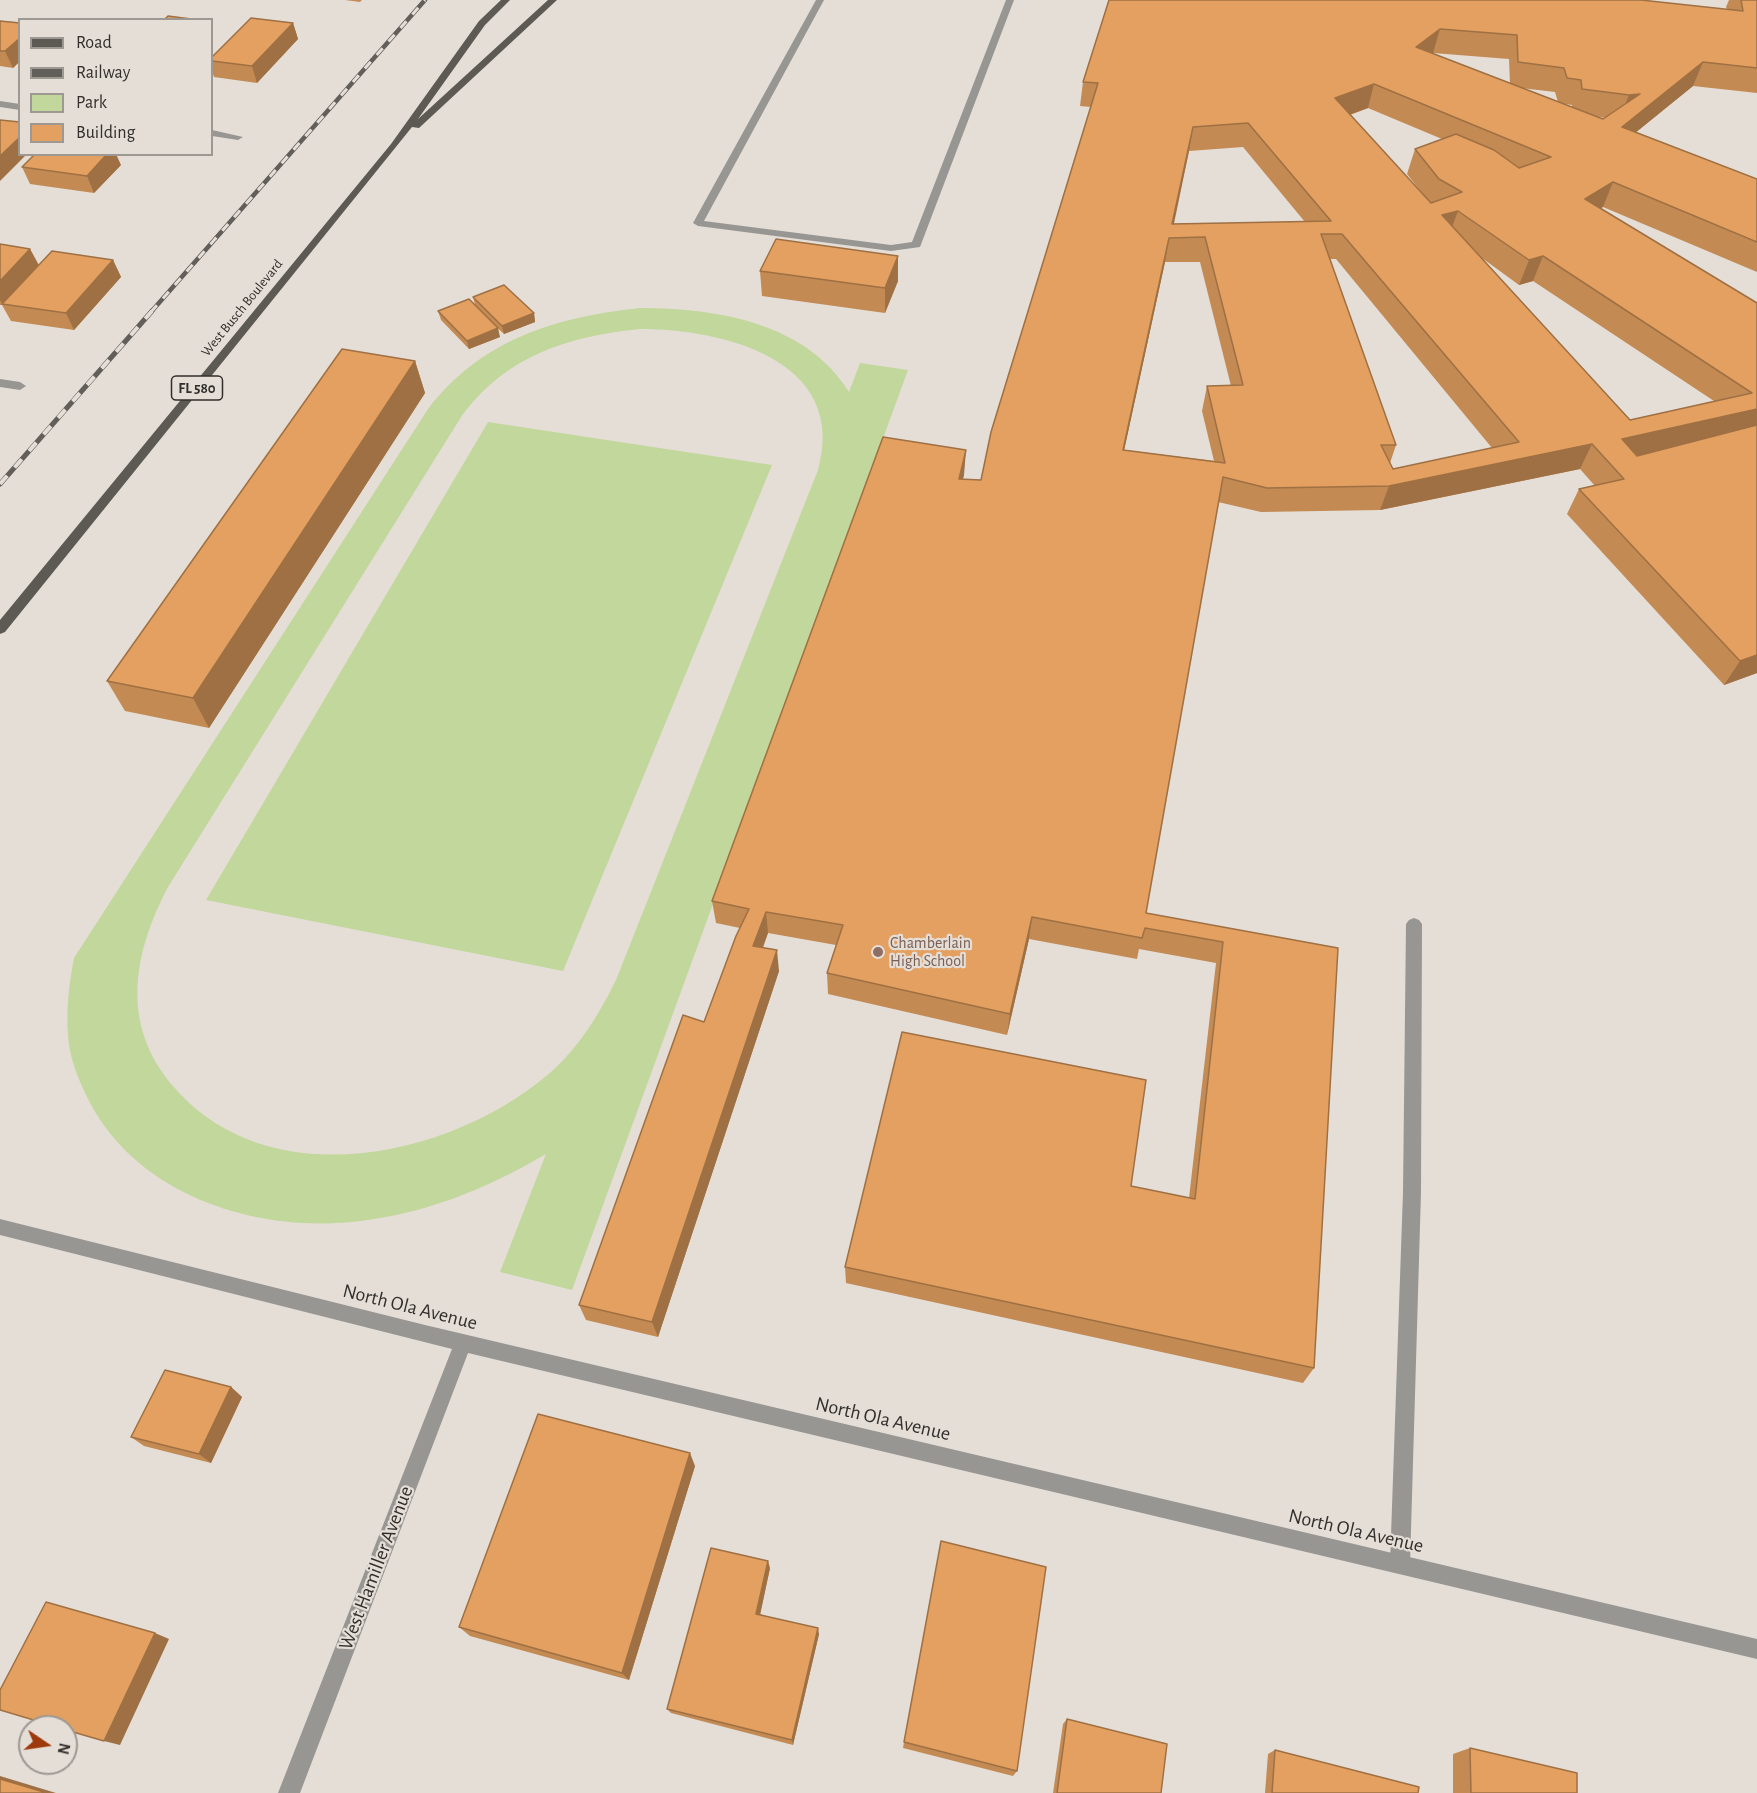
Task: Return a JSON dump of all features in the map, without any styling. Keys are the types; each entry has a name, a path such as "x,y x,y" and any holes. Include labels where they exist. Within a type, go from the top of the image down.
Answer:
{"main road":[{"name":"West Busch Boulevard","path":"0,629 394,146 482,23 506,0"},
{"name":"West Busch Boulevard","path":"394,146 553,0"}],"street":[{"path":"820,0 698,223 891,248 916,245 1010,0"},
{"path":"0,104 18,107"},
{"path":"213,133 238,137"},
{"path":"0,383 20,386"},
{"path":"1400,1564 1412,1192 1414,924"},
{"name":"North Ola Avenue","path":"2,1231 463,1343 1757,1648"},
{"name":"West Hamiller Avenue","path":"289,1793 463,1343"}],"green space":[{"path":"640,308 698,311 756,324 784,335 809,349 831,368 849,392 860,363 908,370 572,1290 500,1272 546,1154 500,1179 452,1199 377,1219 312,1223 273,1220 234,1212 198,1199 163,1180 132,1157 106,1129 86,1095 74,1065 67,1025 69,987 74,958 428,409 449,385 472,365 497,349 550,325 609,312","holes":["640,329 707,336 741,345 772,358 797,377 815,402 823,432 818,470 616,980 603,1005 580,1040 561,1062 510,1102 464,1126 413,1144 360,1153 308,1153 258,1143 212,1121 173,1086 156,1062 145,1038 139,1013 140,963 156,912 168,887 463,414 481,394 520,363 565,343 614,332"]},
{"path":"488,422 772,465 563,971 206,900"}],"building":[{"path":"1109,0 1641,0 1743,11 1741,0 1757,0 1757,68 1703,62 1622,127 1757,179 1757,242 1613,182 1585,199 1757,303 1757,409 1622,439 1637,456 1757,425 1757,655 1740,661 1579,489 1624,479 1592,444 1389,486 1267,488 1223,477 1146,913 1338,948 1314,1368 845,1267 902,1032 1146,1080 1131,1186 1195,1199 1223,942 1145,928 1142,938 1032,917 1010,1014 827,973 843,925 766,912 753,946 777,950 652,1322 579,1305 683,1015 704,1022 736,936 749,909 712,901 883,437 966,450 959,479 981,480 991,432 1098,83 1083,82","holes":["1440,29 1517,35 1518,62 1564,68 1567,78 1581,80 1582,89 1629,95 1640,94 1603,119 1416,47","1374,84 1551,157 1519,168 1494,150 1456,134 1415,149 1439,179 1462,192 1431,203 1335,98","1248,123 1331,221 1172,224 1193,127","1458,211 1529,260 1543,256 1752,393 1630,420 1442,215","1321,234 1342,234 1519,442 1393,469 1381,445 1396,445","1205,237 1243,385 1207,386 1225,463 1123,450 1169,238"]},
{"path":"251,18 293,23 252,66 213,61 213,56"},
{"path":"0,21 18,23 18,40 5,51 0,51"},
{"path":"0,120 18,122 18,139 0,156"},
{"path":"33,156 105,156 87,176 22,167"},
{"path":"776,239 898,256 885,288 760,271"},
{"path":"0,244 30,249 0,281"},
{"path":"52,251 113,260 66,313 2,304"},
{"path":"504,285 534,313 502,326 473,297"},
{"path":"469,299 498,328 467,341 438,311"},
{"path":"342,349 415,361 193,698 107,681"},
{"path":"165,1370 231,1387 199,1454 131,1437"},
{"path":"538,1414 690,1453 622,1673 459,1627"},
{"path":"941,1541 1046,1567 1017,1771 904,1742"},
{"path":"711,1548 768,1561 756,1614 818,1628 792,1740 667,1709"},
{"path":"46,1602 155,1633 104,1741 78,1733 78,1715 18,1715 0,1710 0,1690"},
{"path":"1067,1719 1167,1744 1161,1793 1057,1793"},
{"path":"1470,1748 1577,1773 1577,1793 1471,1793"},
{"path":"1275,1750 1419,1787 1418,1793 1272,1793"},
{"path":"0,1779 47,1793 0,1793"}],"railway":[{"path":"151,312 425,0"},
{"path":"0,484 152,311"}],"place":[{"name":"Chamberlain High School","path":"878,952"}]}
